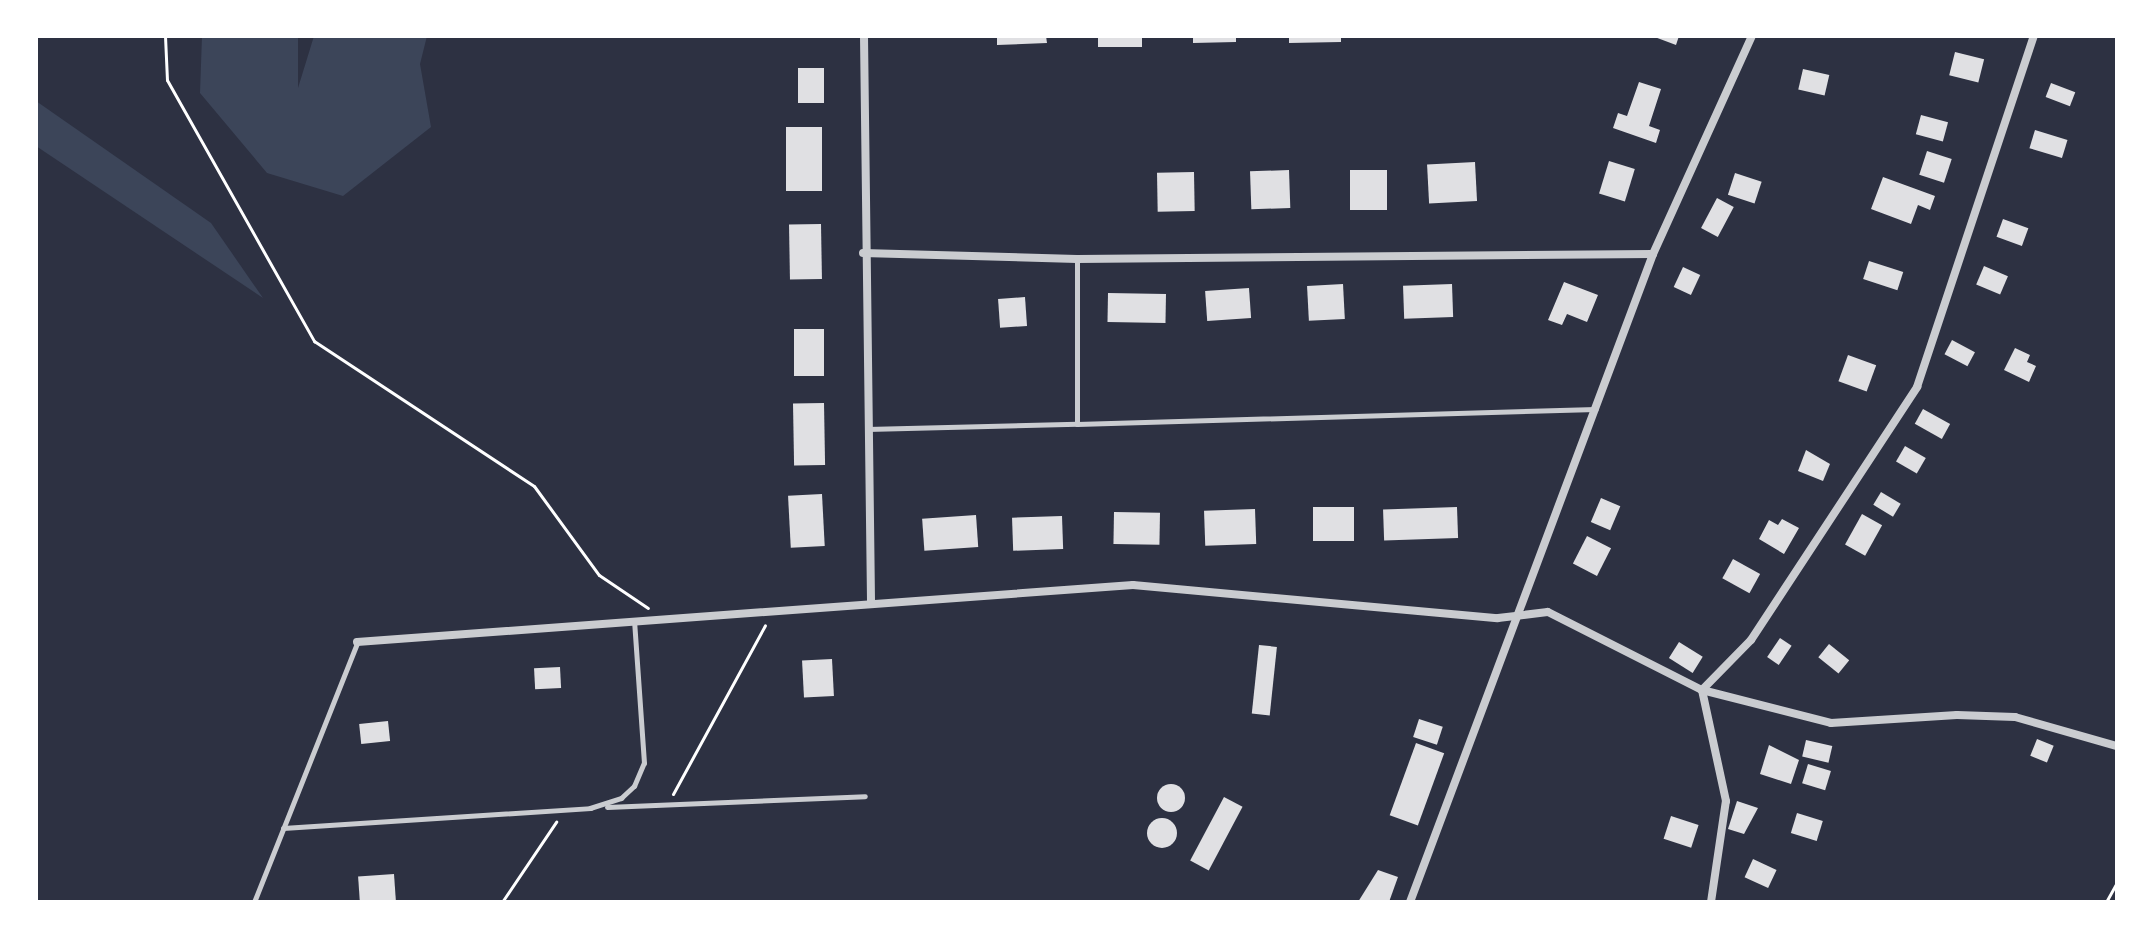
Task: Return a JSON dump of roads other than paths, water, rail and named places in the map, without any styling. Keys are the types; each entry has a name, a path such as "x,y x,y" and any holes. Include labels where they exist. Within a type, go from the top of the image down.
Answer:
{"street":[{"path":"864,36 863,253 871,604"},
{"path":"1410,902 1653,254 1752,36"},
{"path":"1702,690 1751,640 1917,387 2034,36"},
{"path":"863,253 1077,259 1653,254"},
{"path":"357,642 1133,585 1498,618 1520,614 1561,617 1702,690 1831,723 1957,715 2015,717 2117,746"},
{"path":"1702,690 1726,801 1711,902"}],"lane":[{"path":"1077,259 1077,424"},
{"path":"867,429 1597,409"},
{"path":"590,808 621,798 634,786 644,763 634,621"},
{"path":"254,902 357,642"},
{"path":"283,828 565,809 865,796"}]}
